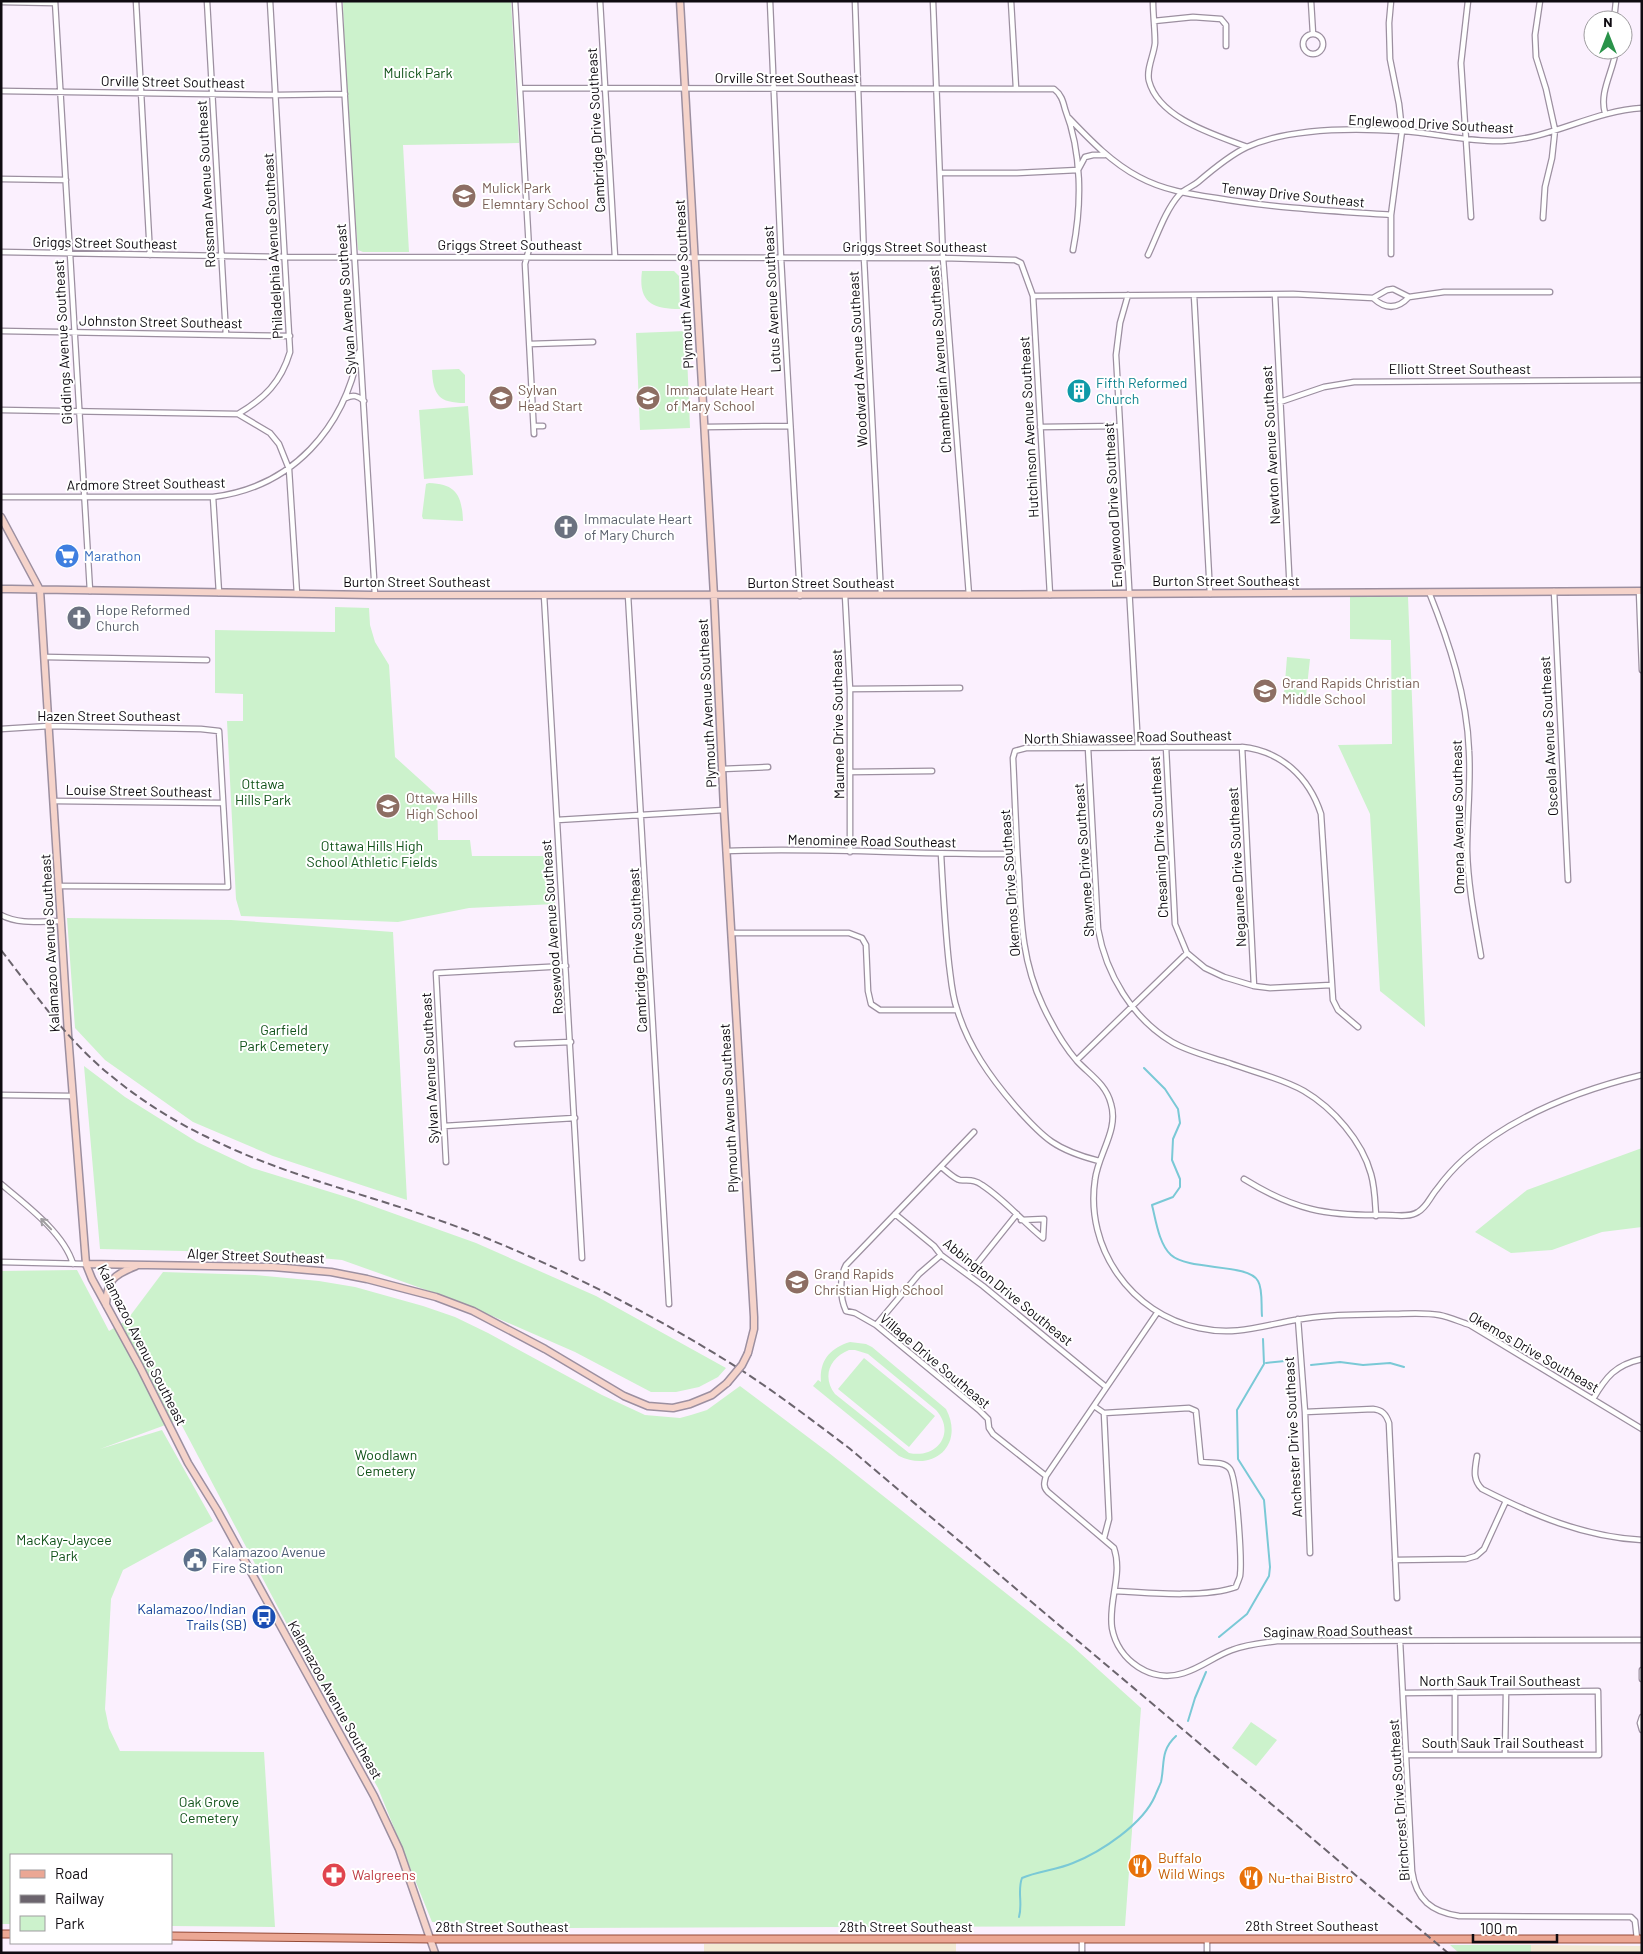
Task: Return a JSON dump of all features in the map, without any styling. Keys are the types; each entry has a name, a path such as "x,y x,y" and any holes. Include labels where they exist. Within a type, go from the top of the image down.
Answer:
{"main road":[{"name":"Plymouth Avenue Southeast","path":"680,1 705,426 726,851 754,1317 754,1329 748,1352 742,1365 727,1384 717,1392"},
{"name":"Kalamazoo Avenue Southeast","path":"1,517 40,590 72,1096 86,1264 106,1307 140,1367 188,1462 221,1518 374,1796 398,1849 432,1939 435,1953"},
{"name":"Burton Street Southeast","path":"1,590 375,595 714,596 1640,591"},
{"name":"Alger Street Southeast","path":"86,1264 273,1267 331,1272 367,1278 436,1297 473,1311 624,1396 648,1406 668,1408 683,1406 699,1402 717,1392"},
{"path":"106,1307 108,1287 113,1279 121,1272 138,1264"},
{"name":"28th Street Southeast","path":"172,1936 432,1939 1639,1939"}],"street":[{"path":"136,1 150,255"},
{"name":"Rossman Avenue Southeast","path":"207,1 226,335"},
{"name":"Philadelphia Avenue Southeast","path":"238,414 273,388 286,366 290,352 270,1"},
{"name":"Sylvan Avenue Southeast","path":"339,1 375,595"},
{"path":"515,1 529,249 525,264 534,434"},
{"name":"Cambridge Drive Southeast","path":"600,1 615,257"},
{"name":"Lotus Avenue Southeast","path":"770,1 781,258 800,596"},
{"name":"Woodward Avenue Southeast","path":"855,1 864,258 881,595"},
{"name":"Chamberlain Avenue Southeast","path":"933,1 943,258 969,595"},
{"path":"1011,1 1016,88"},
{"path":"1153,1 1155,43 1148,71 1149,81 1161,102 1199,129 1247,147"},
{"path":"1311,1 1312,34"},
{"path":"1391,1 1389,22 1390,59 1402,131 1390,215 1391,254"},
{"path":"1468,1 1461,63 1471,217"},
{"path":"1540,1 1535,35 1536,57 1546,89 1555,130 1552,158 1545,187 1543,218"},
{"path":"1,2 55,2"},
{"name":"Giddings Avenue Southeast","path":"55,2 90,591"},
{"path":"1154,21 1193,17 1221,19 1226,25 1226,46"},
{"path":"1312,34 1320,37 1323,44 1320,51 1313,54 1306,52 1303,45 1304,38 1312,34"},
{"path":"1605,113 1603,96 1615,60"},
{"name":"Orville Street Southeast","path":"520,88 1054,89 1060,94 1068,117"},
{"name":"Orville Street Southeast","path":"1,91 276,95 345,94"},
{"name":"Englewood Drive Southeast","path":"1148,255 1174,202 1181,192 1195,185 1247,147 1310,132 1356,130 1402,131 1492,141 1519,140 1537,136 1605,113 1642,108"},
{"path":"1068,117 1078,170 1078,219 1073,250"},
{"name":"Tenway Drive Southeast","path":"1068,117 1106,155 1139,178 1181,192 1271,206 1390,215"},
{"path":"1078,170 1085,157 1098,154 1106,155"},
{"path":"940,174 1078,170"},
{"path":"1,179 66,180"},
{"name":"Griggs Street Southeast","path":"1,252 286,257 943,258 1018,261"},
{"name":"Hutchinson Avenue Southeast","path":"1018,261 1021,263 1033,296 1050,595"},
{"path":"1373,298 1387,290 1393,289 1409,297"},
{"path":"1033,296 1275,295 1373,298 1389,308 1398,306 1409,297 1439,292 1550,292"},
{"name":"Englewood Drive Southeast","path":"1128,295 1119,329 1116,355 1129,595"},
{"path":"1194,295 1210,594"},
{"name":"Newton Avenue Southeast","path":"1275,295 1290,593"},
{"name":"Johnston Street Southeast","path":"1,331 290,336"},
{"path":"530,344 593,342"},
{"name":"Ardmore Street Southeast","path":"1,497 214,497 238,493 252,488 289,470 324,435 345,399 361,345"},
{"name":"Elliott Street Southeast","path":"1280,402 1324,387 1354,382 1642,380"},
{"path":"345,399 354,396 364,401"},
{"path":"1,410 238,414 270,433 279,444 289,470 297,594"},
{"path":"534,426 543,426"},
{"path":"705,426 790,426"},
{"path":"1040,427 1120,426"},
{"path":"214,497 219,593"},
{"name":"Osceola Avenue Southeast","path":"1554,591 1568,880"},
{"path":"1640,591 1642,670"},
{"name":"Omena Avenue Southeast","path":"1430,592 1444,628 1464,708 1469,751 1467,850 1469,889 1480,956"},
{"name":"Rosewood Avenue Southeast","path":"544,595 582,1258"},
{"name":"Cambridge Drive Southeast","path":"628,595 669,1304"},
{"name":"Maumee Drive Southeast","path":"845,595 850,689 850,852"},
{"name":"Chesaning Drive Southeast","path":"1129,595 1138,747"},
{"path":"45,657 206,660"},
{"path":"850,689 960,688"},
{"name":"Hazen Street Southeast","path":"1,729 49,726 216,730 219,731 223,803"},
{"name":"Chesaning Drive Southeast","path":"1166,747 1175,924 1187,953"},
{"name":"North Shiawassee Road Southeast","path":"1015,751 1026,748 1242,747 1256,749 1282,760 1302,777 1317,801 1321,814 1333,1000 1338,1010 1358,1027"},
{"name":"Negaunee Drive Southeast","path":"1242,747 1254,986"},
{"name":"Shawnee Drive Southeast","path":"1088,748 1098,928 1108,967 1115,982 1132,1006 1156,1030 1173,1042 1294,1086 1309,1094 1331,1111 1365,1157 1375,1191 1376,1216"},
{"name":"Okemos Drive Southeast","path":"1015,751 1013,758 1017,854 1024,953 1033,984 1053,1027 1077,1060 1104,1087 1113,1109 1110,1131 1099,1161 1095,1180 1096,1228 1110,1263 1131,1291 1157,1313 1185,1325 1220,1331 1254,1330 1298,1319 1342,1315 1419,1314 1447,1317 1470,1325 1642,1429"},
{"path":"722,769 768,767"},
{"path":"850,772 932,771"},
{"name":"Louise Street Southeast","path":"54,801 223,803"},
{"path":"59,886 228,887 223,803"},
{"path":"557,820 724,810"},
{"name":"Menominee Road Southeast","path":"726,851 791,849 850,852 1017,854"},
{"path":"941,854 945,930 953,992 957,1010 969,1038 989,1074 1042,1135 1074,1155 1099,1161"},
{"path":"1,915 22,922 61,921"},
{"path":"732,933 849,933 862,938 868,951 868,991 871,1004 880,1010 957,1010"},
{"path":"1077,1060 1187,953 1205,968 1224,977 1254,986 1270,988 1332,985"},
{"name":"Sylvan Avenue Southeast","path":"446,1162 436,973 566,966"},
{"path":"517,1044 570,1042"},
{"path":"1244,1179 1289,1204 1313,1211 1376,1216 1417,1213 1425,1206 1458,1164 1502,1130 1572,1097 1642,1075"},
{"path":"1,1095 72,1096"},
{"path":"444,1126 575,1118"},
{"path":"895,1214 974,1132"},
{"path":"941,1167 959,1180 974,1180 983,1185 1017,1214 1021,1220 1024,1223 1043,1238 1044,1219 1021,1220"},
{"path":"1,1184 23,1202 58,1238 70,1254 73,1264"},
{"name":"Abbington Drive Southeast","path":"895,1214 934,1246 941,1255 1106,1388"},
{"name":"Village Drive Southeast","path":"895,1214 846,1265 843,1271 843,1305 846,1311 876,1325 979,1410 988,1419 989,1428 993,1434 1046,1476"},
{"path":"968,1275 1017,1214"},
{"path":"876,1325 919,1274 941,1255"},
{"name":"Alger Street Southeast","path":"1,1262 86,1264"},
{"path":"1046,1476 1157,1313"},
{"name":"Anchester Drive Southeast","path":"1298,1319 1305,1412 1310,1553"},
{"path":"1593,1399 1601,1384 1611,1373 1625,1363 1642,1359"},
{"path":"1094,1406 1104,1413 1189,1408 1196,1411 1201,1462 1224,1464 1234,1478 1240,1577 1236,1587 1223,1592 1155,1594 1115,1590"},
{"path":"1305,1412 1373,1409 1379,1410 1386,1416 1388,1423 1397,1598"},
{"path":"1104,1413 1109,1519 1104,1538"},
{"path":"1477,1456 1474,1470 1477,1484 1482,1489 1542,1518 1575,1529 1621,1539 1642,1540"},
{"name":"Saginaw Road Southeast","path":"1046,1476 1045,1488 1048,1492 1114,1548 1117,1560 1112,1622 1118,1645 1126,1658 1138,1668 1160,1675 1174,1675 1187,1672 1216,1656 1237,1648 1277,1641 1642,1640"},
{"path":"1395,1560 1466,1559 1476,1556 1484,1548 1506,1501"},
{"name":"Birchcrest Drive Southeast","path":"1400,1641 1414,1880 1421,1896 1431,1907 1444,1914 1459,1916 1631,1917 1635,1921 1639,1939"},
{"path":"1642,1670 1642,1679"},
{"name":"North Sauk Trail Southeast","path":"1403,1693 1598,1691 1600,1755"},
{"path":"1455,1754 1456,1692"},
{"path":"1505,1754 1506,1692"},
{"path":"1642,1717 1640,1722 1642,1730"},
{"name":"South Sauk Trail Southeast","path":"1406,1755 1600,1755"},
{"path":"1082,1939 1082,1953"},
{"path":"1206,1939 1207,1953"}],"shaded area":[{"path":"956,1942 956,1953 704,1953 704,1944"},
{"path":"1531,1945 1642,1946 1642,1953 1531,1953"}],"green space":[{"name":"Mulick Park","path":"343,1 511,1 519,143 403,145 409,252 363,252 358,250 345,102"},
{"path":"642,271 674,271 679,276 680,309 661,307 649,301 642,290"},
{"path":"686,331 690,428 640,430 636,333"},
{"path":"459,369 465,375 465,403 456,403 443,399 439,396 434,386 432,370"},
{"path":"468,406 473,475 424,479 419,410"},
{"path":"426,484 446,486 456,493 461,504 463,521 423,519"},
{"path":"1350,597 1408,597 1425,1027 1380,991 1370,814 1338,745 1392,744 1391,640 1350,639"},
{"name":"Ottawa Hills High School Athletic Fields","path":"335,607 369,608 370,625 375,642 389,665 395,757 437,795 438,840 470,840 472,856 552,856 555,904 469,908 398,922 241,916 236,899 227,721 243,721 243,694 215,693 215,630 335,632"},
{"path":"1287,657 1310,659 1306,696 1284,694"},
{"name":"Garfield Park Cemetery","path":"67,918 231,920 393,932 407,1200 273,1156 193,1122 105,1060 75,1028"},
{"path":"84,1066 125,1097 197,1142 252,1168 353,1199 476,1243 596,1296 726,1368 718,1377 699,1387 676,1392 651,1392 575,1352 460,1302 342,1260 267,1253 100,1249"},
{"path":"1642,1148 1642,1227 1602,1232 1552,1250 1511,1253 1475,1232 1527,1190"},
{"path":"77,1270 109,1331 127,1320 163,1272 255,1275 319,1281 355,1287 455,1317 602,1395 645,1415 680,1418 691,1415 707,1410 740,1386 829,1453 1070,1644 1141,1708 1125,1926 562,1928 432,1922 378,1788 309,1666 179,1420 100,1449 162,1430 213,1521 123,1570 111,1599 105,1709 109,1728 120,1751 264,1752 275,1927 172,1926 172,1854 10,1854 10,1924 1,1924 1,1271"},
{"path":"850,1342 866,1344 872,1347 946,1409 951,1422 951,1434 948,1444 942,1452 934,1458 923,1461 899,1456 813,1386 818,1380 821,1382 822,1368 827,1356","holes":["855,1350 868,1354 936,1410 942,1418 944,1427 944,1435 936,1448 919,1454 909,1453 835,1394 831,1388 828,1375 832,1363 842,1353"]},
{"path":"864,1358 935,1416 909,1447 838,1389"},
{"path":"1251,1722 1277,1740 1256,1766 1232,1748"},
{"path":"1450,1945 1531,1945 1531,1953 1459,1953"}],"waterway":[{"path":"1144,1068 1165,1089 1178,1109 1180,1123 1173,1139 1172,1160 1180,1179 1180,1187 1173,1197 1152,1205 1158,1232 1164,1245 1171,1255 1179,1260 1231,1269 1252,1275 1258,1281 1261,1288 1262,1316"},
{"path":"1219,1637 1247,1614 1269,1576 1270,1567 1264,1500 1238,1459 1237,1410 1264,1364 1263,1339"},
{"path":"1266,1363 1285,1361"},
{"path":"1311,1365 1340,1362 1363,1365 1390,1363 1404,1367"},
{"path":"1188,1721 1206,1672"},
{"path":"1019,1917 1022,1878 1067,1865 1096,1852 1120,1836 1141,1817 1155,1796 1161,1782 1165,1752 1176,1736"}],"railway":[{"path":"1,950 52,1016 94,1061 133,1093 182,1124 239,1152 271,1165 438,1220 537,1260 634,1307 758,1381 849,1448 1448,1953"}],"place":[{"name":"Mulick Park Elemntary School","path":"464,196"},
{"name":"Fifth Reformed Church","path":"1079,391"},
{"name":"Sylvan Head Start","path":"501,398"},
{"name":"Immaculate Heart of Mary School","path":"648,398"},
{"name":"Immaculate Heart of Mary Church","path":"566,527"},
{"name":"Marathon","path":"67,556"},
{"name":"Hope Reformed Church","path":"79,618"},
{"name":"Grand Rapids Christian Middle School","path":"1265,691"},
{"name":"Ottawa Hills High School","path":"388,806"},
{"name":"Grand Rapids Christian High School","path":"797,1282"},
{"name":"Kalamazoo Avenue Fire Station","path":"195,1560"},
{"name":"Kalamazoo/Indian Trails (SB)","path":"264,1617"},
{"name":"Buffalo Wild Wings","path":"1140,1866"},
{"name":"Walgreens","path":"334,1875"},
{"name":"Nu-thai Bistro","path":"1251,1878"}],"park label":[{"name":"Ottawa Hills Park","path":"263,792"},
{"name":"Woodlawn Cemetery","path":"386,1464"},
{"name":"MacKay-Jaycee Park","path":"64,1548"},
{"name":"Oak Grove Cemetery","path":"209,1810"}]}
